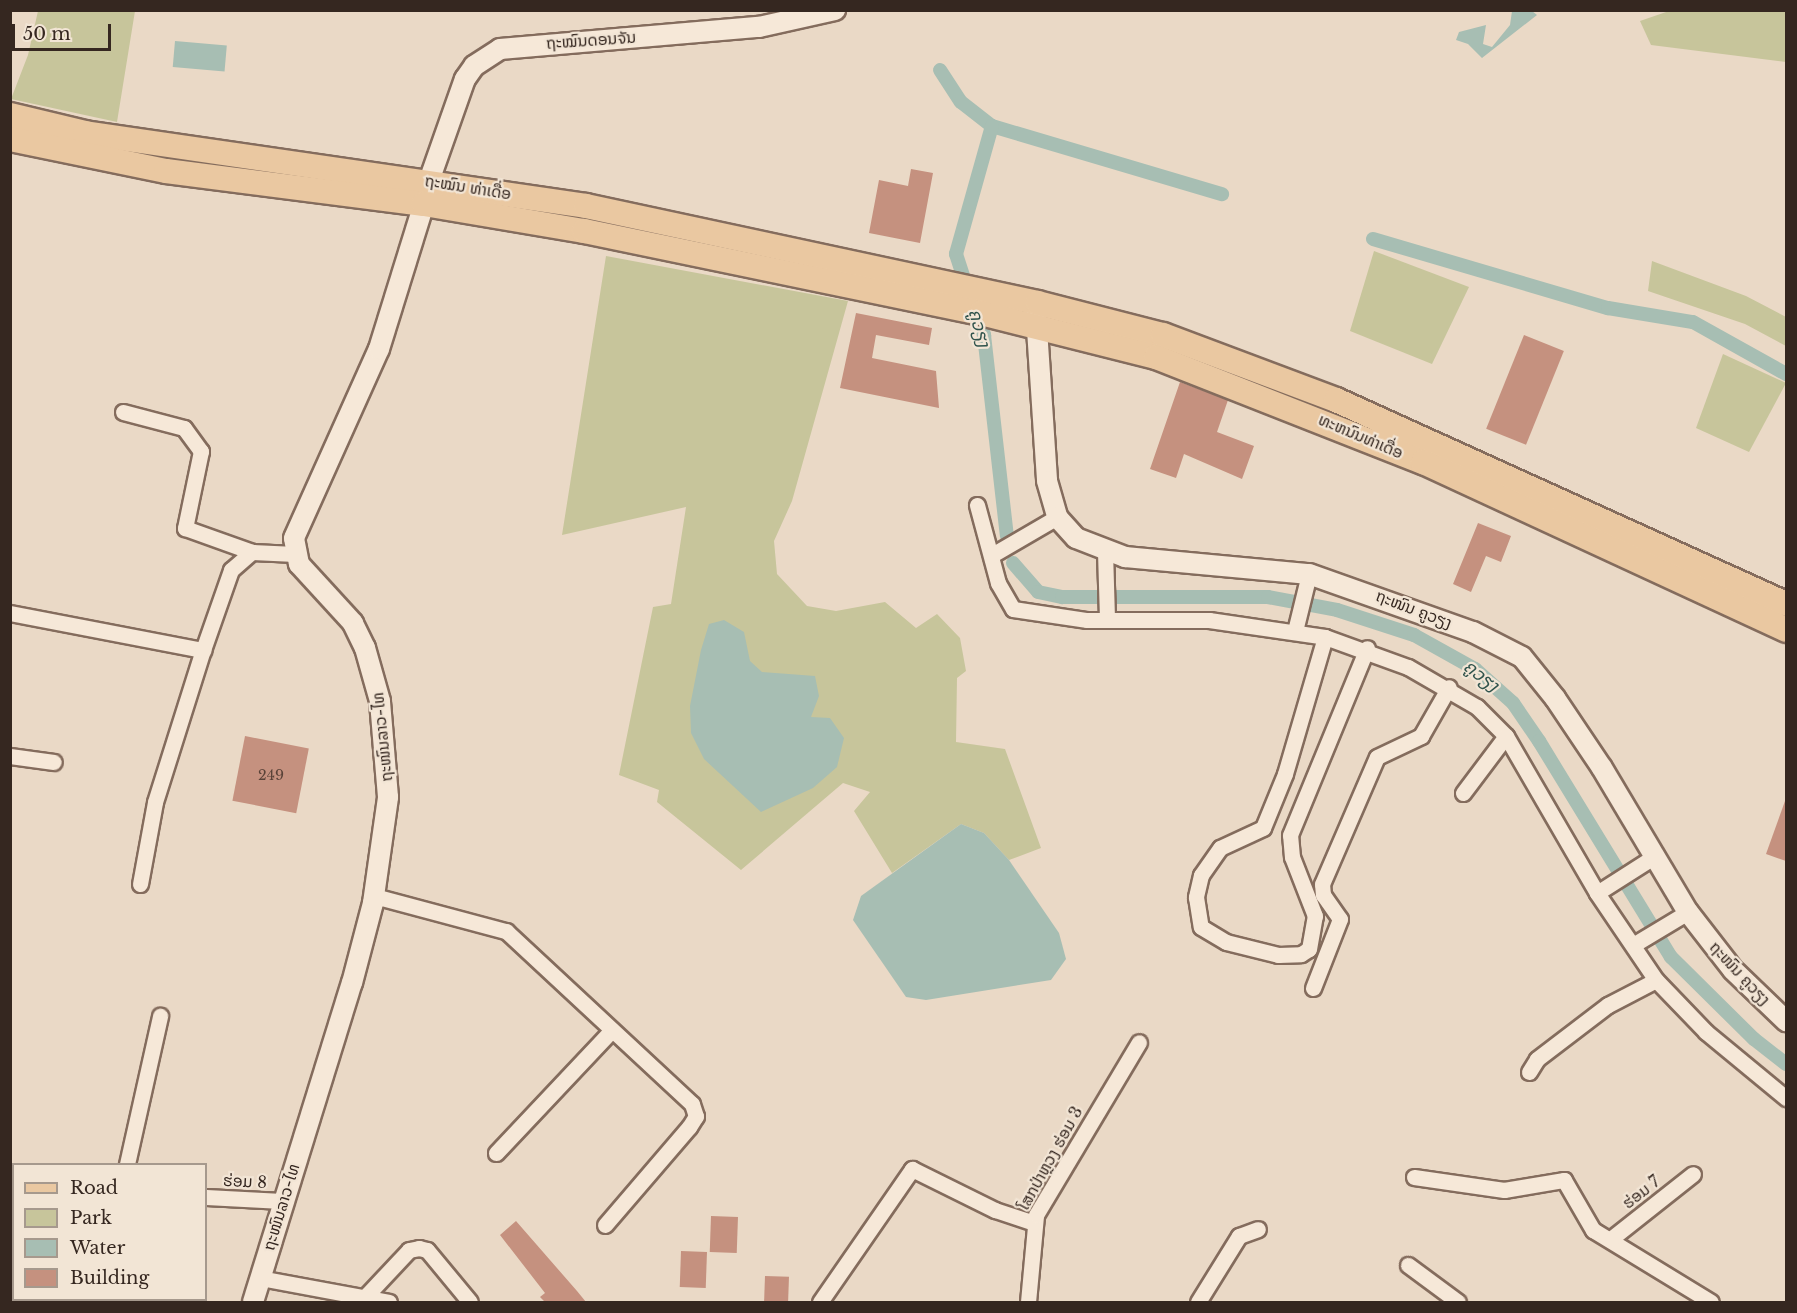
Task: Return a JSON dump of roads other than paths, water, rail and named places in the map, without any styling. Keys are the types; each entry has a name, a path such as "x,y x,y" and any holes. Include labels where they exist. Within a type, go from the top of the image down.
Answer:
{"main road":[{"name":"ຖະໝົນ ທ່າເດື່ອ","path":"10,115 94,134 426,192"},
{"name":"ຖະໝົນ ທ່າເດື່ອ","path":"10,140 166,171 586,206 918,289"},
{"name":"ທະຫນົນທ່າເດື່ອ","path":"918,289 1036,314 1163,335 1258,368 1463,455 1786,604"},
{"name":"ທະຫນົນທ່າເດື່ອ","path":"1036,314 1272,399 1423,462 1786,630"}],"street":[{"name":"ຖະໝົນດອນຈັນ","path":"426,192 465,79 479,61 500,49 759,27 835,10"},
{"path":"123,412 184,428 201,458 185,528 252,552 295,554 296,529 379,349 426,192"},
{"name":"ຖະໜົນ ຄູວຽງ","path":"1036,314 1047,481 1058,517 1076,538 1105,558 1125,557 1307,582 1462,627 1522,657 1556,698 1651,858 1682,915 1786,1021"},
{"path":"977,505 998,583 1013,609 1209,620 1296,629 1367,648 1449,687 1506,736 1601,890 1637,942 1656,980 1706,1032 1786,1098"},
{"path":"992,555 1058,517"},
{"path":"140,884 155,802 203,650 231,570 252,552"},
{"name":"ຖະໜົນລາວ-ໄທ","path":"253,1302 282,1201 352,983 374,896 389,768 377,688 353,623 295,554"},
{"path":"1105,558 1107,614"},
{"path":"1296,629 1307,582"},
{"path":"10,613 203,650"},
{"path":"1325,637 1285,774 1263,828 1220,848 1201,875 1196,897 1201,927 1226,942 1278,955 1301,954 1309,949 1315,916 1292,857 1290,835 1367,648"},
{"path":"1313,988 1340,920 1323,895 1322,884 1377,757 1421,736 1449,687"},
{"path":"1463,793 1506,736"},
{"path":"10,756 54,762"},
{"path":"1601,890 1651,858"},
{"path":"374,896 506,931 692,1104 696,1116 605,1225"},
{"path":"1637,942 1682,915"},
{"path":"1529,1072 1537,1059 1608,1005 1656,980"},
{"path":"127,1163 160,1016"},
{"path":"496,1153 610,1030"},
{"name":"ໂສກປ່າຫຼວງ ຮ່ອມ 3","path":"1028,1302 1034,1223 1139,1042"},
{"path":"820,1302 912,1169 995,1210 1034,1223"},
{"name":"ຮ່ອມ 7","path":"1612,1238 1693,1174"},
{"path":"1414,1177 1504,1190 1564,1180 1590,1227 1612,1238 1710,1302"},
{"name":"ຮ່ອມ 8","path":"207,1197 282,1201"},
{"path":"1198,1302 1239,1236 1258,1229"},
{"path":"364,1298 409,1250 419,1248 427,1250 470,1302"},
{"path":"1408,1265 1458,1302"},
{"path":"260,1278 389,1302"}],"water":[{"path":"1512,11 1532,11 1537,15 1482,58 1468,44 1456,40 1459,32 1486,25 1483,44 1492,47 1510,25"},
{"path":"175,41 227,46 225,71 173,67"},
{"path":"724,620 744,632 750,661 762,672 815,676 819,696 811,717 830,718 844,738 837,767 813,788 761,812 704,759 691,733 690,706 701,650 709,624"},
{"path":"961,824 984,833 1009,860 1059,933 1066,959 1051,980 926,1000 906,997 853,920 861,896"}],"waterway":[{"path":"940,70 961,102 992,126 1222,194"},
{"name":"ຄູວຽງ","path":"968,291 956,254 992,126"},
{"path":"1373,239 1608,308 1693,322 1786,374"},
{"name":"ຄູວຽງ","path":"975,310 984,335 1007,536"},
{"name":"ຄູວຽງ","path":"1013,563 1038,592 1062,597 1268,597 1337,610 1414,635 1475,669 1513,703 1539,741 1671,957 1754,1039 1786,1064"}]}
